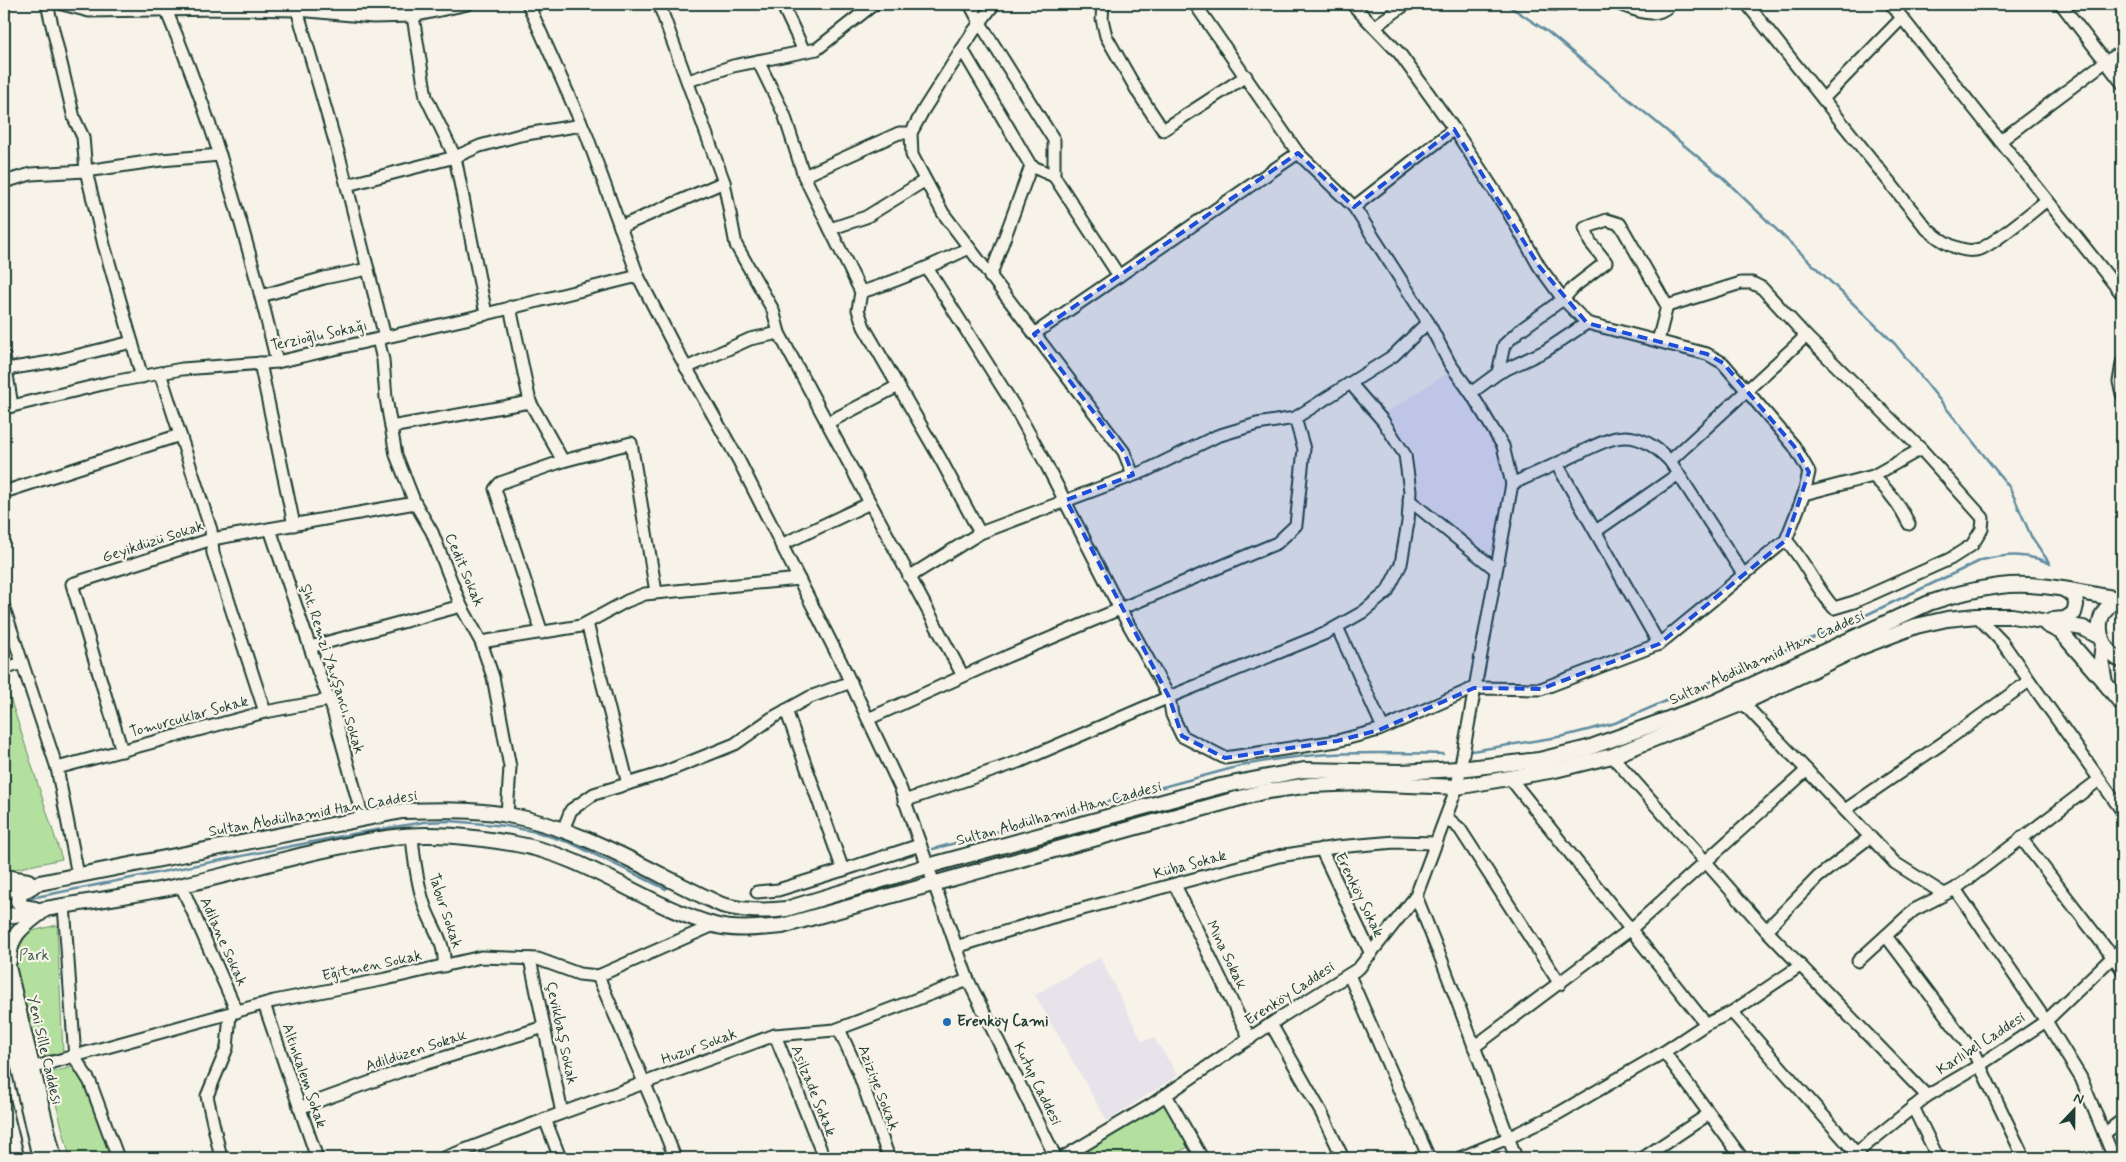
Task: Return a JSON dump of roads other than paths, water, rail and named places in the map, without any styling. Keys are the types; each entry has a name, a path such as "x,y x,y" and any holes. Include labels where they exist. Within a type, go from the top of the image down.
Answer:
{"main road":[{"name":"Sultan Abdülhamid Han Caddesi","path":"4,890 402,811 432,810 507,815 563,830 631,860 722,905 766,912 1221,786 1304,770 1400,772 1459,769 1539,760 1588,748 1715,702 1929,603 1955,594 2001,586 2037,586 2121,598"},
{"path":"2038,620 2065,620 2074,613 2076,605 2075,596 2065,590"},
{"path":"2104,683 2100,625 2103,614 2110,605 2121,598"},
{"name":"Sultan Abdülhamid Han Caddesi","path":"4,917 181,885 328,850 388,838 412,836 460,837 519,845 550,853 584,866 714,925 738,929 782,926 1262,792 1310,785 1362,784 1457,787 1555,770 1612,756 1743,703 1861,648 1916,626 1947,619 1977,616 2012,616 2083,628 2102,640"},
{"path":"2038,620 2061,632 2122,704"},
{"path":"2102,640 2112,656 2122,662"},
{"path":"4,877 44,882"},
{"path":"44,882 24,890 18,901 27,909 47,908"},
{"path":"9,972 14,936 47,908"},
{"name":"Yeni Sille Caddesi","path":"4,950 54,1158"},
{"name":"Yeni Sille Caddesi","path":"4,1003 40,1158"}],"street":[{"path":"47,4 74,118 83,137 86,171 142,376"},
{"path":"62,4 89,11 166,7 296,7 372,17 412,10 468,4"},
{"name":"Kutup Caddesi","path":"528,4 582,125 638,276 686,368 739,461 851,682 904,801 968,980 1056,1158"},
{"path":"659,4 724,182 736,245 773,310 779,333 963,676"},
{"path":"782,4 804,51"},
{"path":"688,81 733,66 818,49 874,4"},
{"path":"970,4 1054,140 1054,176 1119,276"},
{"path":"994,4 962,49 924,109 911,133 912,155 924,181 943,212 990,277 1124,452 1133,475"},
{"path":"1103,4 1102,19 1106,36 1139,94 1163,130 1246,76"},
{"path":"1195,4 1298,153 1354,207 1428,322 1450,364 1471,393 1503,446 1512,484 1611,438 1633,437 1655,446 1670,461 1743,574"},
{"path":"927,268 1014,406 1066,500 1120,609 1169,697 1172,715 1182,736 1225,758 1337,741 1383,728 1474,688 1541,689 1659,644 1786,540 1804,494 1809,472 1794,446 1723,363 1707,354 1587,323 1563,299 1539,266 1509,213 1454,129 1400,54 1352,4"},
{"path":"1374,26 1406,4"},
{"path":"1549,4 1564,4"},
{"path":"1619,4 1646,13 1658,13 1671,4"},
{"path":"1747,4 1927,229 1952,246 1980,249 2047,200"},
{"path":"1890,4 2122,294"},
{"path":"2061,4 2122,84"},
{"path":"166,7 206,110 261,296 277,362"},
{"name":"Cedit Sokak","path":"296,7 347,185 368,269 382,338 386,398 396,454 415,503 432,532 461,606 481,642 492,678 510,767 507,815"},
{"path":"412,10 426,97 455,157 486,314"},
{"path":"1823,99 1902,18"},
{"path":"962,49 1031,166 1054,176"},
{"path":"2000,141 2105,62 2122,52"},
{"path":"758,61 784,114 804,176 861,292 858,310 864,327 941,460 980,533"},
{"path":"347,185 455,157 480,146 520,135 582,125"},
{"path":"1354,207 1454,129"},
{"path":"804,176 899,133 911,133"},
{"path":"1034,334 1298,153"},
{"path":"4,182 31,174 86,171 161,160 220,155"},
{"path":"990,277 1031,166"},
{"path":"830,229 866,217 924,181"},
{"path":"620,228 724,182"},
{"path":"1498,373 1504,345 1519,331 1563,299 1575,286 1606,262 1590,242 1585,228 1607,220 1620,224 1668,306 1658,341"},
{"path":"861,292 885,285 927,268 969,248"},
{"path":"261,296 324,278 368,269"},
{"name":"Terzioğlu Sokağı","path":"8,407 142,376 182,369 277,362 486,314 638,276"},
{"path":"1668,306 1741,283 1752,283 1762,288 1806,336 1921,449 1983,518 1982,528 1972,545 1950,560 1854,602 1834,608 1786,540"},
{"path":"510,307 530,402 563,462"},
{"path":"909,577 980,533 1133,475 1218,436 1257,424 1295,418 1352,384 1393,356 1428,322"},
{"path":"1471,393 1498,373 1545,351 1587,323"},
{"path":"686,368 750,339 779,333"},
{"path":"1670,461 1806,336"},
{"path":"6,369 51,362 132,342"},
{"path":"4,356 8,407"},
{"path":"260,363 294,525"},
{"path":"2122,363 2119,382 2122,394"},
{"path":"160,373 211,530 213,553 264,712"},
{"path":"904,801 1021,761 1169,697 1324,634 1363,612 1387,592 1400,564 1408,522 1409,500 1405,455 1383,421 1352,384"},
{"path":"827,423 898,386"},
{"path":"391,427 530,402"},
{"path":"868,719 963,676 1277,543 1296,525 1304,449 1295,418"},
{"path":"4,492 180,436"},
{"path":"542,633 495,489 500,483 631,442 656,592"},
{"path":"1804,494 1873,476 1921,449"},
{"path":"1557,464 1659,644"},
{"path":"1596,531 1678,475"},
{"path":"1873,476 1887,489 1902,510 1909,524"},
{"name":"Erenköy Caddesi","path":"1062,1158 1166,1094 1359,968 1416,896 1457,787 1495,569 1512,484"},
{"path":"1409,500 1495,569"},
{"name":"Geyikdüzü Sokak","path":"122,751 72,584 212,539 415,503"},
{"path":"781,544 870,503"},
{"name":"Şht. Remzi Yavşancı Sokak","path":"270,529 329,700 363,819"},
{"path":"481,642 581,626 627,600 656,592 799,579"},
{"path":"310,647 461,606"},
{"path":"4,608 57,768 78,875"},
{"path":"1977,616 2002,642 2122,811"},
{"path":"587,623 628,784"},
{"path":"1337,627 1383,728"},
{"path":"4,669 22,663"},
{"path":"1845,810 1950,738 2029,680"},
{"path":"563,830 572,810 594,794 660,774 735,744 786,710 810,697 851,682"},
{"name":"Tomurcuklar Sokak","path":"57,768 264,712 329,700"},
{"path":"1743,703 1895,863 1949,892 2046,1021 2081,1078 2114,1158"},
{"path":"786,710 843,870"},
{"path":"1612,756 1766,930 1927,1096"},
{"path":"1474,1048 1631,929 1807,770"},
{"path":"1510,778 1706,1024"},
{"path":"1858,961 1914,910 1949,892 2099,780"},
{"path":"1446,817 1460,829 1560,984"},
{"name":"Tabur Sokak","path":"412,836 415,868 425,906 439,935 445,955 444,966"},
{"path":"1766,930 1818,877 1870,837"},
{"path":"2021,838 2122,969"},
{"name":"Küba Sokak","path":"956,947 1049,918 1279,856 1395,842 1436,843"},
{"path":"757,892 778,890 920,845"},
{"name":"Erenköy Sokak","path":"1321,850 1371,954"},
{"name":"Adilane Sokak","path":"181,885 234,1013"},
{"name":"Mina Sokak","path":"1175,885 1250,1039"},
{"path":"1416,896 1516,1158"},
{"path":"64,905 75,1058 90,1082 118,1158"},
{"path":"675,1158 656,1107 643,1083 598,976 714,925"},
{"path":"1886,936 1974,1053 2024,1158"},
{"name":"Karlıbel Caddesi","path":"1854,1156 1927,1096 1980,1065 2046,1021 2122,948"},
{"name":"Eğitmen Sokak","path":"31,1068 75,1058 264,1004 481,957 538,960 579,974 598,976"},
{"name":"Çevikbaş Sokak","path":"530,959 562,1113"},
{"path":"1460,1158 1508,1138 1559,1113 1664,1052 1706,1024 1732,1012 1800,966"},
{"path":"1349,975 1429,1158"},
{"name":"Huzur Sokak","path":"444,1158 775,1035 839,1029 968,980"},
{"name":"Altınkalem Sokak","path":"264,1004 316,1158"},
{"path":"1732,1012 1854,1156"},
{"path":"221,1158 207,1096 227,1048 234,1013"},
{"path":"1271,1024 1321,1112 1343,1158"},
{"name":"Adildüzen Sokak","path":"299,1108 401,1071 544,1027"},
{"name":"Aziziye Sokak","path":"839,1029 858,1071 889,1158"},
{"name":"Asilzade Sokak","path":"775,1035 824,1158"},
{"path":"1664,1052 1742,1158"},
{"path":"1166,1094 1202,1158"},
{"path":"4,1101 18,1158"},
{"path":"1913,1107 1938,1158"},
{"path":"1643,1158 1709,1114"},
{"path":"545,1119 560,1158"},
{"path":"2104,1134 2122,1120"}],"waterway":[{"path":"1506,4 1548,32 1721,176 1895,344 2010,488 2031,536 2050,564"},
{"path":"1472,751 1564,736 1615,723 1866,615 1982,560 2024,556 2049,563"},
{"path":"933,849 1244,765 1269,760 1368,753 1443,754"},
{"path":"31,898 352,834 424,822 451,821 506,826 536,832 571,843 666,889"}],"place":[{"name":"Erenköy Cami","path":"947,1022"}],"park label":[{"name":"Park","path":"34,956"}]}
